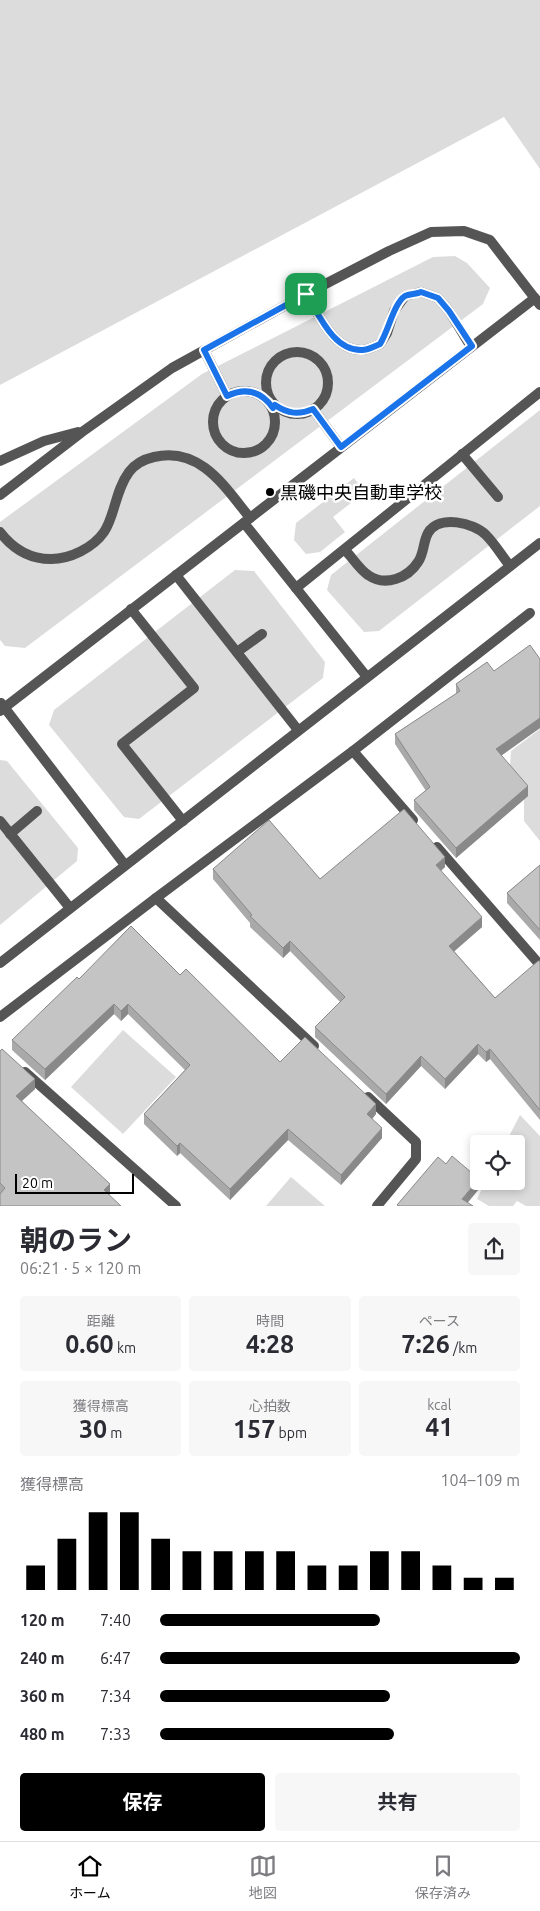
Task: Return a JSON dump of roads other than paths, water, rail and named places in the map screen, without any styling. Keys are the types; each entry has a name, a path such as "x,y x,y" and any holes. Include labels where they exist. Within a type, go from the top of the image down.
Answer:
{"street":[{"path":"0,495 82,432 172,368 306,294 431,232 464,231 490,240 538,302 472,346 176,575 1,707 125,865"},
{"path":"306,294 334,339 347,346 362,350 380,344 387,333 394,311 405,296 421,292 438,298 472,346"},
{"path":"204,350 227,396"},
{"path":"274,407 266,387 270,366 287,354 297,352 315,358 323,365 327,374 326,394 313,409 304,413 294,414 274,407 258,393 237,391 220,402 215,411 214,431 226,447 234,451 254,451 270,440 275,430 274,407"},
{"path":"296,588 540,392"},
{"path":"313,409 341,447"},
{"path":"0,461 44,441 82,432"},
{"path":"0,532 8,542 22,553 40,559 63,559 88,548 104,532 118,490 129,471 145,459 166,454 187,457 207,468 223,484 296,588 367,677"},
{"path":"462,454 498,497"},
{"path":"344,550 368,575 379,580 398,579 410,572 420,561 428,532 440,522 454,521 485,534 510,566"},
{"path":"0,962 540,542"},
{"path":"176,575 298,730"},
{"path":"131,609 194,688 122,744 183,820"},
{"path":"0,1017 353,751 530,613"},
{"path":"237,652 262,634"},
{"path":"353,751 418,825"},
{"path":"10,834 37,811"},
{"path":"0,821 70,908"},
{"path":"430,840 540,965"},
{"path":"156,898 322,1054"},
{"path":"15,1062 176,1206"},
{"path":"358,1088 416,1142 416,1159 377,1206"}],"place":[{"name":"黒磯中央自動車学校","path":"270,492"}]}
